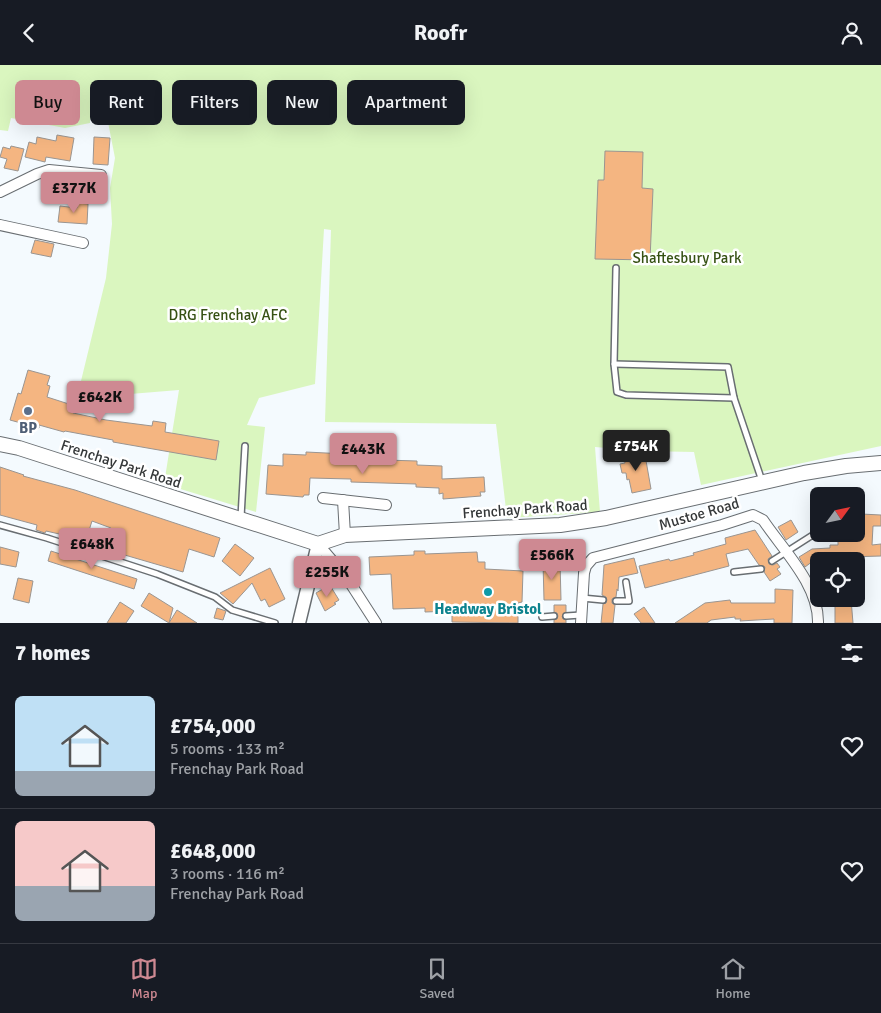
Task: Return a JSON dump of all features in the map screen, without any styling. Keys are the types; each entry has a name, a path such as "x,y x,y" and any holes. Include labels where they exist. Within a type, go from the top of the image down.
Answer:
{"main road":[{"name":"Frenchay Park Road","path":"0,444 19,448 318,544 345,535 560,525 606,519 824,469 881,463"}],"street":[{"path":"0,192 49,170 101,175"},
{"path":"0,225 83,243"},
{"path":"323,498 386,505"},
{"path":"343,500 345,535"},
{"name":"Mustoe Road","path":"581,619 584,569 596,556 756,515 762,519 786,552 814,597 818,613 818,623"},
{"path":"299,623 318,544"},
{"path":"318,544 347,578 376,623"}],"lane":[{"path":"616,268 614,364 617,392 626,395 734,398"},
{"path":"614,364 728,367 734,398 762,482"},
{"path":"240,520 245,446"},
{"path":"0,525 47,538 157,574 215,597 232,610 275,623"},
{"path":"772,561 810,537"},
{"path":"734,572 761,569"},
{"path":"616,601 629,601 626,582"},
{"path":"581,598 603,600"},
{"path":"542,617 554,616"},
{"path":"566,616 581,619"}],"green space":[{"name":"Shaftesbury Park","path":"0,65 881,65 881,446 701,485 694,452 642,451 595,447 600,512 507,518 496,424 325,422 331,230 324,229 315,384 259,398 247,425 265,427 256,512 164,484 179,390 130,394 81,381 106,278 112,224 110,188 115,158 109,125 162,125 162,80 90,80 90,123 80,125 80,80 15,80 15,119 11,118 8,131 0,130"},
{"name":"Shaftesbury Park","path":"49,125 80,125 65,128"}],"building":[{"path":"57,135 74,138 70,161 46,157 45,162 25,157 29,142 36,144 37,137 56,141"},
{"path":"94,137 110,138 108,165 93,164"},
{"path":"11,146 24,149 18,171 4,168 7,159 0,157 3,147 10,149"},
{"path":"605,151 643,152 642,188 653,189 650,260 595,259 598,180 604,180"},
{"path":"77,203 88,204 87,224 58,222 60,206 77,208"},
{"path":"35,240 54,244 51,257 31,253"},
{"path":"28,370 50,376 47,385 50,386 47,397 75,406 73,413 106,420 152,426 153,421 166,423 165,432 219,441 216,460 113,442 113,440 64,432 39,425 39,428 10,420 18,393 21,394"},
{"path":"635,451 636,457 645,455 651,489 632,493 629,479 627,480 626,473 622,473 620,464 625,463 623,453"},
{"path":"306,452 346,454 352,455 352,459 417,461 417,465 442,466 442,479 484,477 485,492 480,492 481,496 443,499 443,493 439,494 439,488 416,487 416,484 351,482 351,479 310,478 309,495 304,495 303,497 266,494 268,465 283,466 283,454 306,455"},
{"path":"0,467 23,476 75,490 220,538 214,557 189,549 183,572 111,551 112,547 106,545 111,528 92,521 86,540 46,531 45,533 36,530 37,525 0,515"},
{"path":"865,514 881,515 881,526 873,526 872,545 881,544 881,556 865,556 865,552 810,552 810,563 805,567 799,557 812,549 830,548 830,545 838,545 838,543 865,543"},
{"path":"791,520 798,532 786,540 778,527"},
{"path":"755,530 772,556 768,559 769,564 777,563 780,567 777,569 781,574 770,581 764,572 765,567 759,565 748,549 726,554 729,566 645,588 639,566 694,555 693,553 726,544 725,538"},
{"path":"235,544 254,558 240,576 222,561"},
{"path":"0,547 19,552 16,567 0,564"},
{"path":"51,551 137,579 134,589 48,561"},
{"path":"414,551 425,551 425,554 477,552 478,562 485,562 485,569 523,571 522,602 518,603 518,623 452,622 452,611 425,612 425,608 393,609 391,574 370,575 369,557 414,555"},
{"path":"634,558 638,573 619,577 618,591 617,589 616,597 612,599 612,603 615,605 613,623 601,623 603,604 607,600 602,595 604,565"},
{"path":"543,562 560,562 561,600 544,600"},
{"path":"270,568 285,599 269,607 265,599 261,601 252,583 233,604 220,593"},
{"path":"18,578 33,581 29,603 13,599"},
{"path":"326,587 327,589 331,587 339,600 325,611 316,593"},
{"path":"775,589 793,590 792,623 774,623 774,619 740,621 741,619 735,619 735,617 711,620 707,623 675,623 705,603 730,600 731,603 775,603"},
{"path":"149,593 173,608 169,623 141,606"},
{"path":"120,602 134,611 126,623 107,623"},
{"path":"554,605 566,605 566,612 562,616 566,623 554,623 558,616 554,612"},
{"path":"644,607 655,623 641,623 634,614"},
{"path":"835,607 852,607 853,623 835,623"},
{"path":"217,608 226,611 223,620 214,618"},
{"path":"177,610 197,623 169,623"}],"place":[{"name":"BP","path":"28,411"},
{"name":"Headway Bristol","path":"488,592"}],"park label":[{"name":"DRG Frenchay AFC","path":"228,315"}]}
